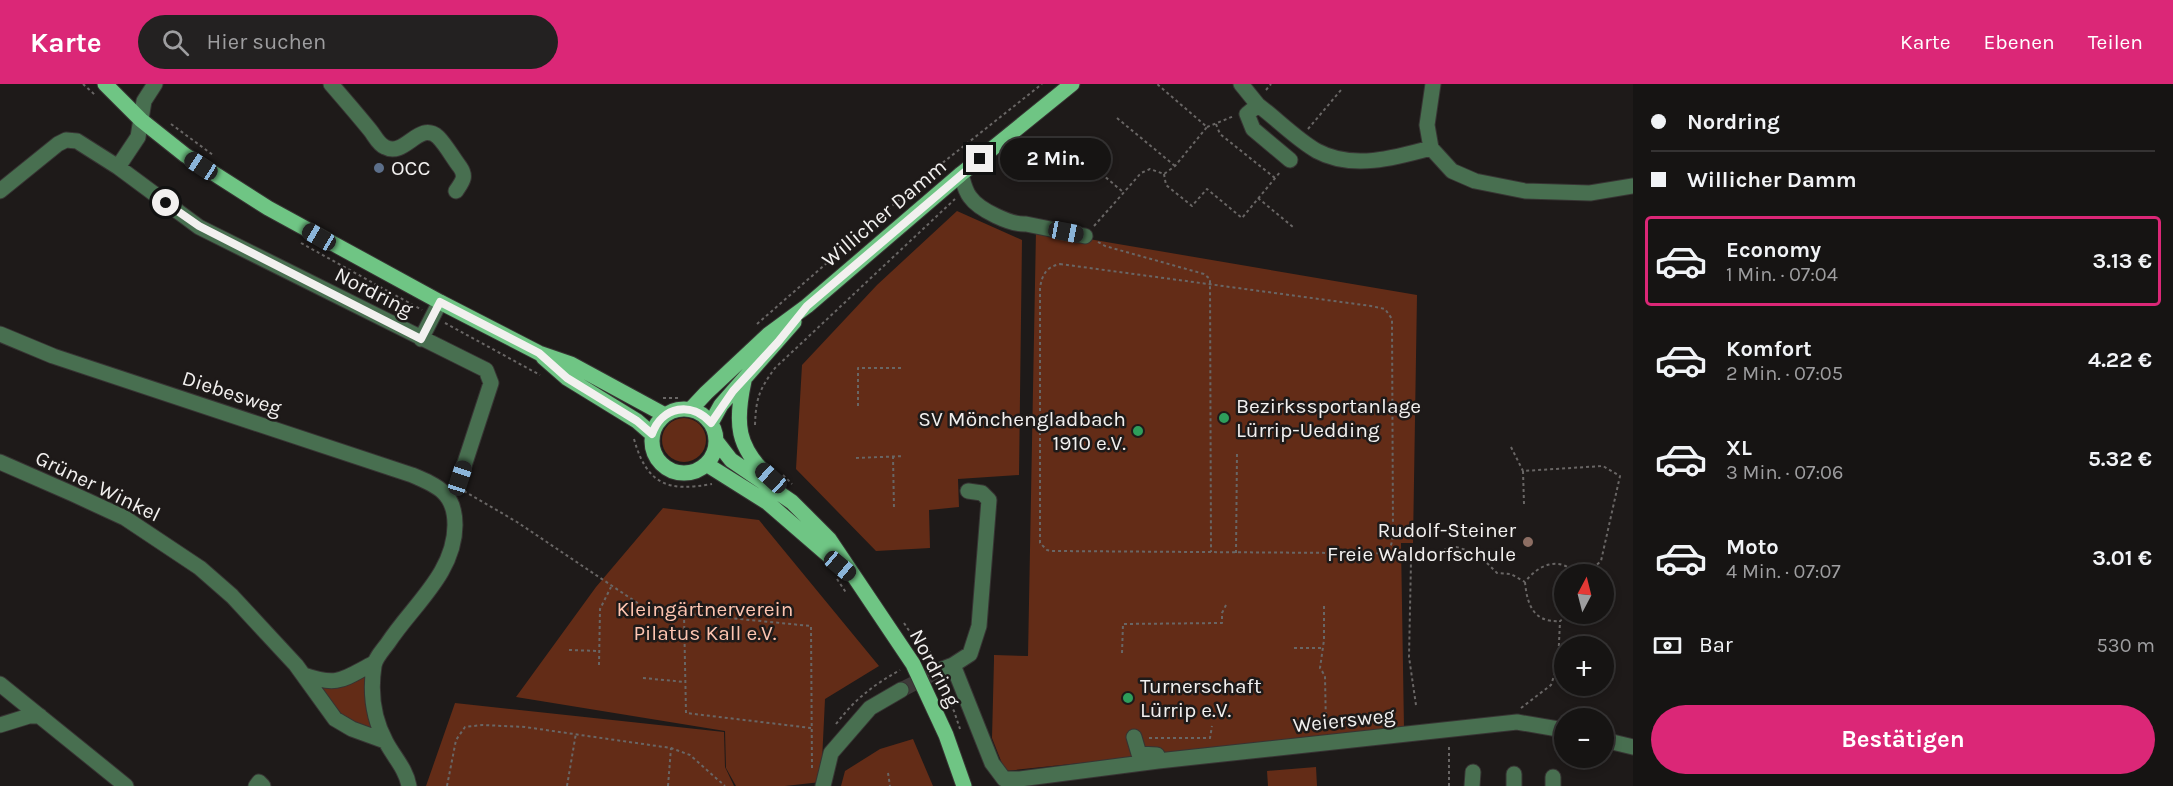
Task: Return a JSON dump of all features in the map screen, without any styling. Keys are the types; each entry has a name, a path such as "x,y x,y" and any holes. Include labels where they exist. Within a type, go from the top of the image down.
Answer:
{"main road":[{"name":"Nordring","path":"105,84 141,120 185,155 436,309 539,353 572,364 665,415"},
{"name":"Willicher Damm","path":"691,401 768,334 807,306 961,174 1072,84"},
{"name":"Willicher Damm","path":"711,423 721,405 807,306"},
{"name":"Nordring","path":"539,353 567,378 637,421 652,434"},
{"path":"744,377 738,420 742,442 752,460 792,502"},
{"path":"691,401 711,423 716,432 717,442 712,458 706,464 688,473 678,472 660,463 652,444 652,434 659,420 691,401"},
{"name":"Nordring","path":"717,442 731,460 792,502 829,539 913,664 946,735 964,786"},
{"name":"Nordring","path":"706,464 768,503 854,577"}],"street":[{"path":"118,167 138,137 144,101 154,84"},
{"path":"331,84 373,133 381,146 389,150 402,147 421,133 428,132 437,136 463,172 464,179 456,191"},
{"path":"1241,84 1253,110 1253,129 1290,160"},
{"path":"1431,85 1427,125 1431,148 1452,171 1475,181 1525,191 1590,193 1633,186"},
{"path":"1253,110 1301,138 1316,150 1336,159 1370,161 1431,148"},
{"name":"Nordring","path":"0,191 49,150 66,140 77,141 118,167 199,226 486,370 491,383 454,487"},
{"path":"961,174 969,197 983,210 1019,225 1026,224 1085,236"},
{"path":"421,339 436,309"},
{"name":"Diebesweg","path":"0,334 53,356 412,475 438,486 454,487"},
{"name":"Grüner Winkel","path":"0,462 124,518 200,568 232,596 304,675 335,719 351,729 385,741"},
{"path":"304,675 325,682 345,679 374,663 395,632 431,589 447,561 455,536 454,487"},
{"name":"Weiersweg","path":"968,491 982,493 989,500 979,627 970,654 946,667 992,763 1004,779 1517,722 1554,728"},
{"path":"374,663 372,695 375,716 385,741 407,776 409,786"},
{"path":"1,686 126,786"},
{"path":"823,786 831,753 838,744 870,708 901,690"},
{"path":"0,725 29,716 40,716"},
{"path":"1134,737 1139,754 1165,755 1169,760"},
{"path":"1614,742 1633,747"},
{"path":"256,786 259,782 263,786"}],"path":[{"path":"752,330 932,172 1042,84"},
{"path":"1157,84 1207,127"},
{"path":"1301,138 1341,90"},
{"path":"1164,174 1175,166 1207,127 1253,110"},
{"path":"1117,118 1175,166"},
{"path":"167,122 218,158"},
{"path":"1216,124 1220,134 1275,178"},
{"path":"1083,158 1123,192"},
{"path":"1164,174 1166,185 1192,206 1207,189 1242,218 1290,160"},
{"path":"1164,174 1150,169 1141,173 1085,236 1105,246 1204,274 1210,279 1211,552"},
{"path":"755,428 756,400 764,383 775,368 966,189"},
{"path":"1258,198 1293,227"},
{"path":"1060,264 1211,284 1371,306 1385,309 1392,319 1393,535 1392,544 1382,553 1052,551 1047,550 1040,543 1040,288 1045,272 1051,266 1060,264"},
{"path":"436,309 547,378"},
{"path":"858,406 858,368 903,368"},
{"path":"662,398 691,401"},
{"path":"634,439 649,474 669,486 689,488 713,484"},
{"path":"1511,447 1523,471 1524,504"},
{"path":"1236,552 1237,451"},
{"path":"893,456 894,509"},
{"path":"856,458 904,456"},
{"path":"1523,471 1603,466 1620,476 1600,561 1597,564"},
{"path":"454,487 518,522 648,610 811,627 812,771"},
{"path":"1416,705 1409,657 1411,561 1423,559 1441,550 1456,548 1477,553 1497,573 1511,574 1525,582"},
{"path":"1554,565 1534,570 1525,582 1527,599 1537,616 1548,622 1554,622"},
{"path":"833,575 853,601"},
{"path":"598,665 600,609 611,586"},
{"path":"1122,652 1123,624 1222,623 1222,613 1226,605"},
{"path":"1324,606 1320,668 1325,676 1326,743"},
{"path":"684,614 686,713 812,728"},
{"path":"1519,709 1551,685 1558,664 1560,624"},
{"path":"1294,648 1323,648"},
{"path":"569,650 599,651"},
{"path":"896,662 900,670"},
{"path":"643,678 686,682"},
{"path":"447,786 456,740 465,727 482,725 576,733 671,748 690,755 725,786"},
{"path":"1134,737 1210,738 1212,726"},
{"path":"1449,730 1449,786"},
{"path":"567,786 576,733"},
{"path":"668,786 671,748"},
{"path":"888,773 890,786"}],"green space":[{"path":"957,211 1022,240 1019,475 958,479 959,507 929,510 930,548 876,551 796,469 802,365 877,285"},
{"name":"Bezirkssportanlage Lürrip-Uedding","path":"1036,230 1417,295 1413,543 1401,543 1404,729 1005,771 992,738 994,655 1028,656"},
{"path":"684,418 693,419 700,424 705,431 705,449 700,456 693,461 684,462 675,461 668,456 663,449 662,440 663,431 668,424 675,419"},
{"name":"Kleingärtnerverein Pilatus Kall e.V.","path":"663,508 759,520 879,666 825,699 821,782 785,786 736,786 726,768 725,731 516,697 596,587"},
{"path":"365,675 369,677 366,704 372,726 369,729 345,718 323,692 323,688 343,685"},
{"path":"455,703 724,732 725,767 734,786 426,786"},
{"path":"913,739 933,786 841,786 845,771 880,749"},
{"path":"1316,767 1317,786 1268,786 1267,771"}],"tunnel":[{"path":"901,690 940,670"}],"place":[{"name":"OCC","path":"379,168"},
{"name":"Bezirkssportanlage Lürrip-Uedding","path":"1224,418"},
{"name":"SV Mönchengladbach 1910 e.V.","path":"1138,431"},
{"name":"Rudolf-Steiner Freie Waldorfschule","path":"1528,542"},
{"name":"Turnerschaft Lürrip e.V.","path":"1128,698"}],"route":[{"path":"166,203 199,226 421,339 440,302 539,353 567,378 637,421 652,434 659,420 673,410 682,408 699,412 711,423 721,405 807,306 980,159"}]}
